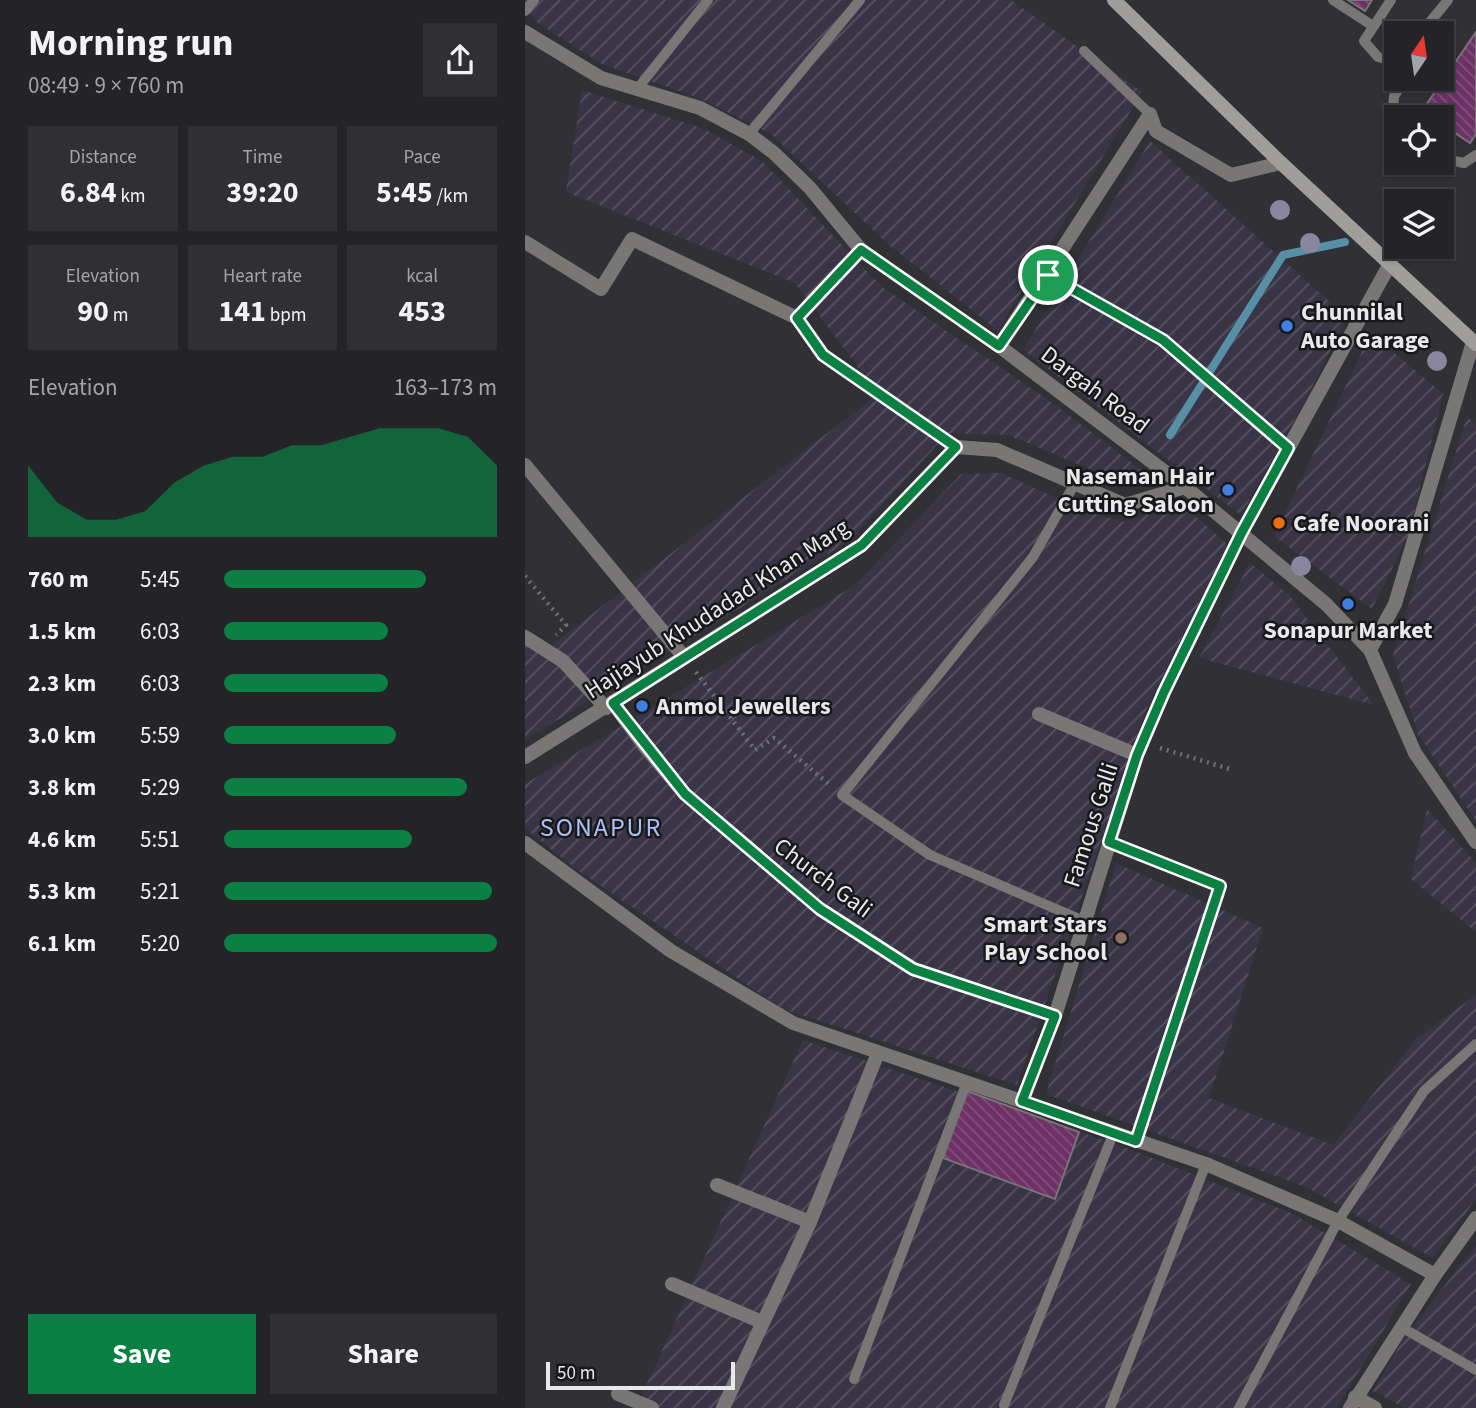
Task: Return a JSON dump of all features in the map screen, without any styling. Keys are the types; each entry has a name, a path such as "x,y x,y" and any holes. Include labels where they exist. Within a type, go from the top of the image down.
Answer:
{"street":[{"path":"1114,0 1281,163 1391,262 1475,343 1395,604 1370,650"},
{"name":"Dargah Road","path":"525,32 601,78 700,108 749,135 773,153 810,188 861,250 999,346 1242,532 1326,604 1370,650 1415,753 1476,842"},
{"path":"1150,114 1156,131 1231,175 1281,163"},
{"path":"999,346 1048,275 1150,114"},
{"path":"525,242 601,289 632,239 797,318 861,250"},
{"name":"Famous Galli","path":"1022,1101 1055,1016 1140,749 1242,532 1391,262"},
{"path":"956,447 997,450 1125,505 1185,487"},
{"name":"Hajiayub Khudadad Khan Marg","path":"525,757 862,545 956,447"},
{"path":"525,465 684,657"},
{"name":"Church Gali","path":"525,637 563,661 610,706 685,794 820,909 913,969 1055,1016"},
{"path":"1039,714 1140,749"},
{"path":"525,843 660,943 793,1023 1206,1164 1338,1222 1434,1275"},
{"path":"723,1408 810,1222 878,1053"},
{"path":"717,1185 810,1222"},
{"path":"1375,1408 1352,1403 1434,1275 1476,1218"},
{"path":"672,1284 762,1322"},
{"path":"618,1394 652,1408"}],"lane":[{"path":"525,11 534,0"},
{"path":"638,88 708,0"},
{"path":"749,135 860,0"},
{"path":"1333,0 1373,26"},
{"path":"1384,59 1378,57 1364,41 1391,0"},
{"path":"1432,21 1448,0"},
{"path":"1084,51 1150,114"},
{"path":"1454,161 1464,163 1476,155"},
{"path":"1048,275 1163,340 1226,392"},
{"path":"1074,485 1033,557 842,795 930,855 1084,921"},
{"path":"1136,1141 1220,886"},
{"path":"1239,1408 1338,1222 1424,1091 1476,1044"},
{"path":"854,1379 967,1082"},
{"path":"1004,1405 1114,1132"},
{"path":"1110,1408 1206,1164"},
{"path":"1401,1327 1476,1370"}],"path":[{"path":"797,318 823,355 956,447"},
{"path":"1226,392 1288,448"},
{"path":"525,576 566,625 543,649"},
{"path":"684,657 755,750 775,738 842,795"},
{"path":"1140,749 1233,770"},
{"path":"1109,842 1220,886"}],"shaded area":[{"path":"525,0 1011,0 1142,92 998,331 889,245 771,134 699,98 602,64 538,23 525,9"},
{"path":"582,90 705,129 763,162 882,287 1047,399 1147,474 1114,479 1008,435 948,433 849,541 525,740 525,635 548,648 878,394 795,283 566,192"},
{"path":"1150,141 1347,317 1304,403 1241,515 1023,350"},
{"path":"1371,333 1443,394 1408,536 1372,609 1274,536"},
{"path":"1467,416 1476,425 1476,821 1418,734 1393,655"},
{"path":"1001,473 1088,512 1124,522 1181,503 1228,545 1147,708 1017,1085 783,1009 576,869 525,828 525,784 855,585 961,474"},
{"path":"1250,563 1289,595 1374,705 1199,658"},
{"path":"1427,809 1476,863 1476,932 1411,879"},
{"path":"1116,863 1263,928 1209,1098 1333,1145 1417,1038 1476,995 1476,1199 1433,1258 1306,1187 1046,1094"},
{"path":"803,1040 1119,1145 1291,1213 1411,1284 1337,1408 636,1408"},
{"path":"1476,1245 1476,1408 1405,1408 1373,1391 1404,1338"}],"building":[{"path":"1348,0 1372,0 1365,11"},
{"path":"1476,32 1476,134 1470,143 1454,132 1454,105 1426,105 1436,91 1454,91 1454,64"},
{"path":"967,1091 1079,1132 1055,1199 943,1158"}],"waterway":[{"path":"1170,435 1283,255 1345,242"}],"place":[{"name":"Chunnilal Auto Garage","path":"1287,326"},
{"name":"Naseman Hair Cutting Saloon","path":"1228,490"},
{"name":"Cafe Noorani","path":"1279,523"},
{"name":"Sonapur Market","path":"1348,604"},
{"name":"Anmol Jewellers","path":"642,706"},
{"name":"Smart Stars Play School","path":"1121,938"}],"district":[{"name":"SONAPUR","path":"601,827"}],"route":[{"path":"861,250 999,346 1048,275 1163,340 1288,448 1242,532 1164,692 1137,755 1109,842 1220,886 1136,1141 1022,1101 1055,1016 913,969 820,909 685,794 613,703 862,545 956,447 823,355 797,318 861,250"}]}
